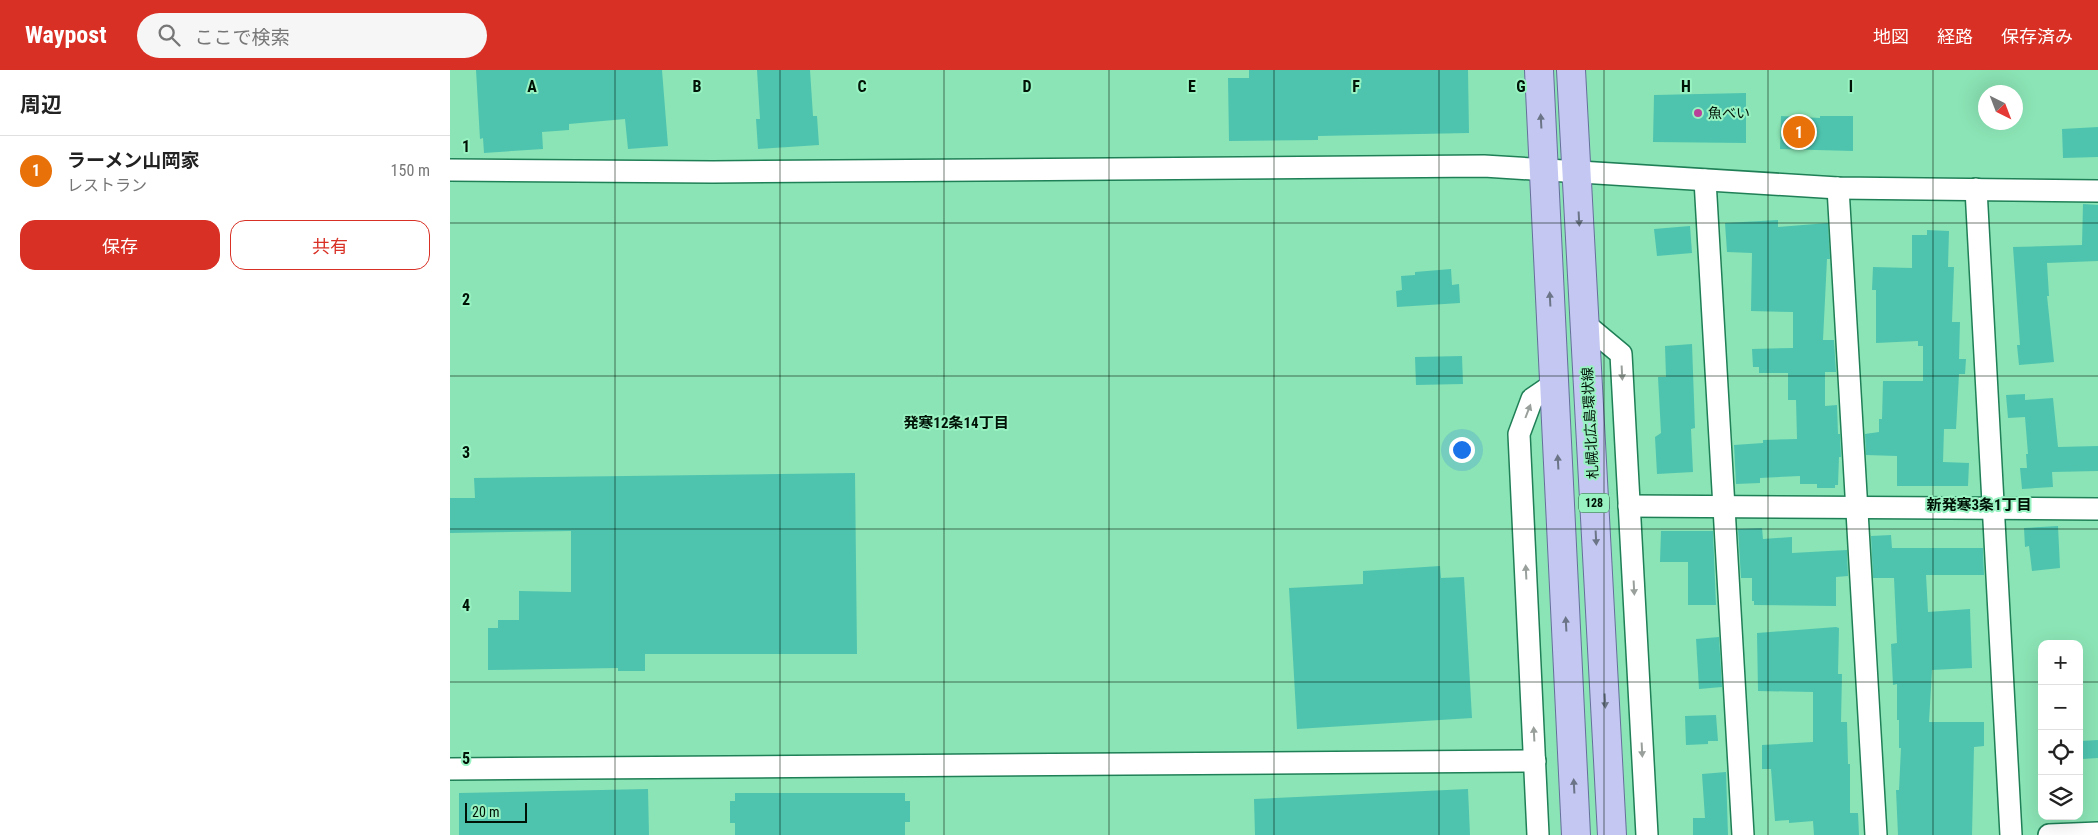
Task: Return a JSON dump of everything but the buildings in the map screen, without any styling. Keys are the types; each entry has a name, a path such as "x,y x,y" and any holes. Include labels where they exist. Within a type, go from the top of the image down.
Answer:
{"main road":[{"name":"札幌北広島環状線","path":"1571,70 1612,835"},
{"name":"128","path":"1534,77 1544,170 1576,835"}],"street":[{"path":"450,170 722,172 1484,166 1577,170 1838,188 2098,191"},
{"path":"1704,180 1725,506 1743,835"},
{"path":"1838,188 1876,835"},
{"path":"1976,189 2011,835"},
{"path":"1585,324 1621,354 1647,835"},
{"path":"1538,835 1519,434 1532,399 1554,384"},
{"path":"1629,506 2098,509"},
{"path":"450,768 1535,761"},
{"path":"2049,835 2098,833"}],"place":[{"name":"魚べい","path":"1698,113"},
{"name":"ラーメン山岡家","path":"1799,132"}],"district":[{"name":"発寒12条14丁目","path":"956,423"},
{"name":"新発寒3条1丁目","path":"1979,505"}]}
